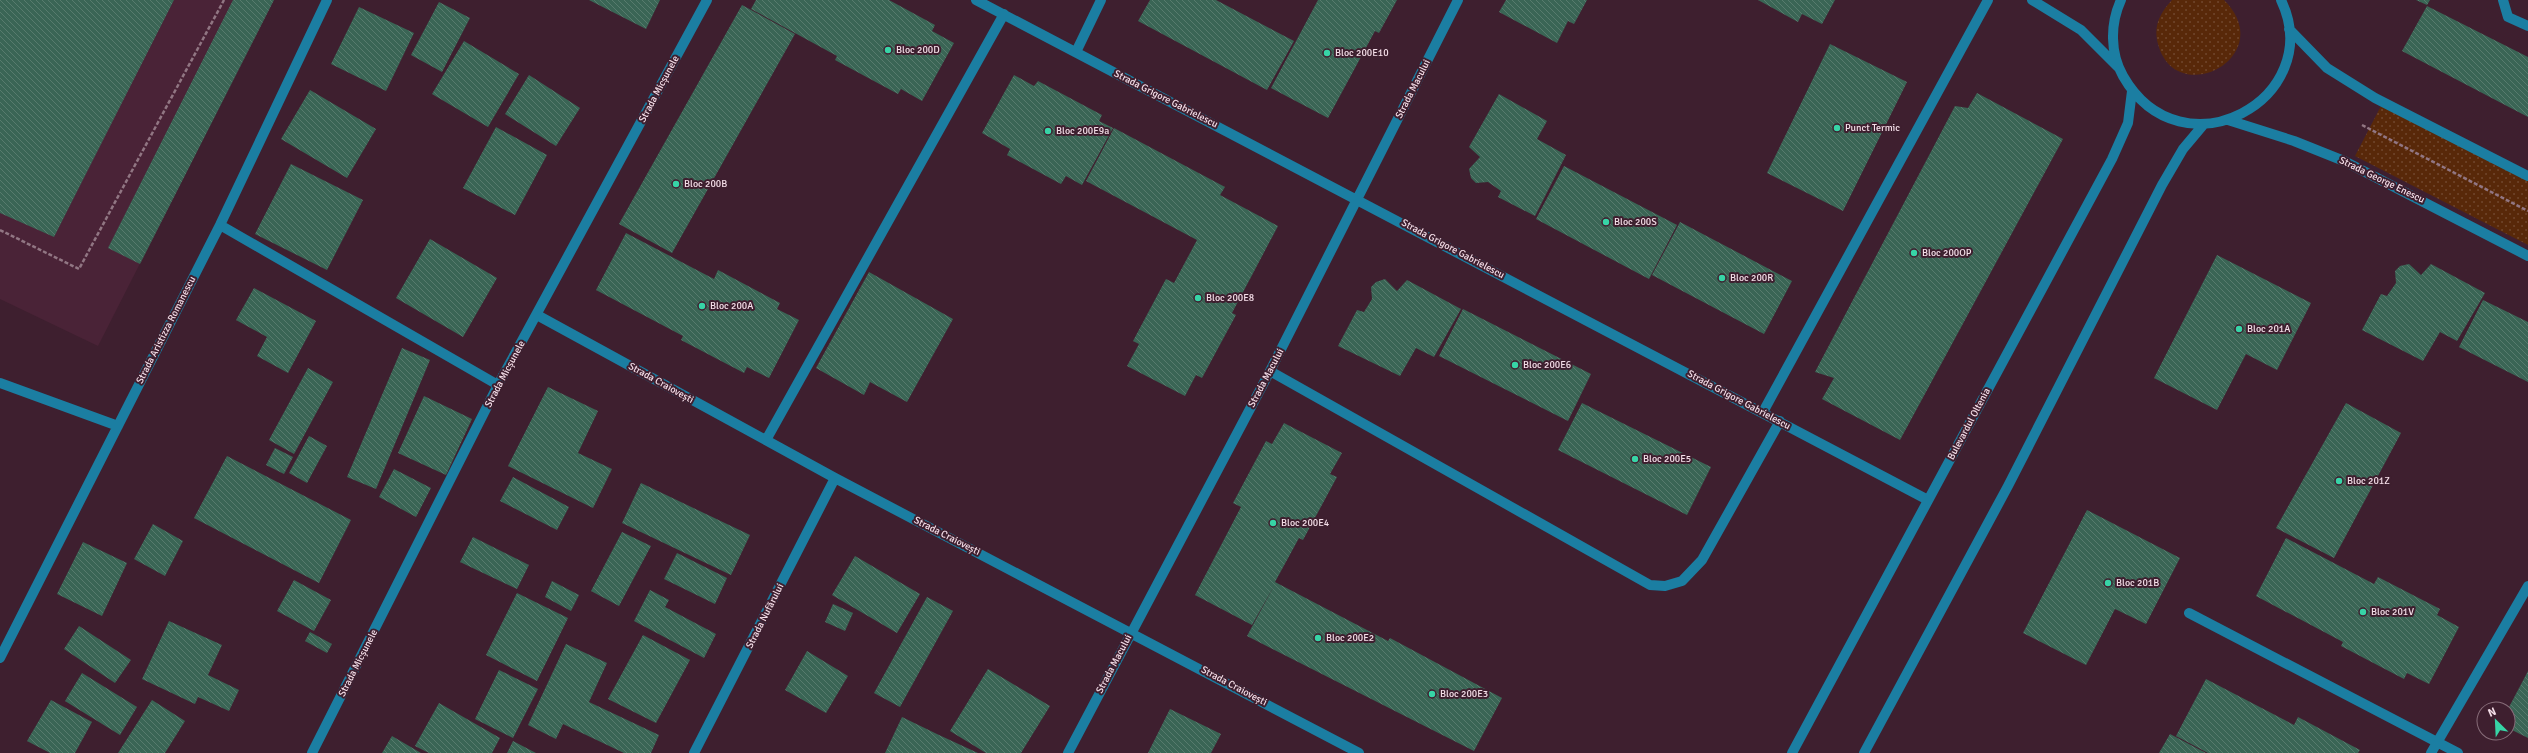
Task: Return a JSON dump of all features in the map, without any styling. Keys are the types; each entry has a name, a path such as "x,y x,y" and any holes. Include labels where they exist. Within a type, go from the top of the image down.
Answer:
{"street":[{"name":"Strada Aristizza Romanescu","path":"0,658 220,225 327,0"},
{"name":"Strada Micșunele","path":"312,753 498,385 707,0"},
{"name":"Strada Grigore Gabrielescu","path":"976,0 1357,198 1928,500"},
{"path":"1076,52 1101,0"},
{"name":"Strada Macului","path":"1068,753 1270,371 1458,0"},
{"path":"1763,412 1988,0"},
{"path":"2032,0 2081,30 2118,68 2132,91 2146,106 2164,116 2184,123 2204,124 2228,120 2252,108 2275,85 2284,67 2289,49 2289,29 2281,0"},
{"path":"2118,68 2113,48 2113,28 2121,0"},
{"path":"2503,0 2508,17 2528,26"},
{"path":"766,440 1004,14"},
{"path":"2289,29 2327,68 2375,98 2528,176"},
{"name":"Bulevardul Oltenia","path":"1792,753 2112,159 2128,124 2132,91"},
{"name":"Strada George Enescu","path":"2228,120 2294,141 2344,161 2528,256"},
{"path":"1864,753 2008,486 2162,185 2183,149 2204,124"},
{"path":"220,225 498,385"},
{"name":"Strada Craiovești","path":"537,315 835,478 1359,753"},
{"path":"1270,371 1650,585 1665,586 1682,581 1702,560 1780,421"},
{"path":"0,383 118,426"},
{"name":"Strada Nufărului","path":"694,753 835,478"},
{"path":"2431,753 2528,586"},
{"path":"2189,613 2458,753"}],"path":[{"path":"0,230 79,269 224,0"},
{"path":"2362,125 2528,211"}],"shaded area":[{"path":"0,0 274,0 98,346 0,299"},
{"path":"2172,0 2224,0 2238,21 2240,40 2232,56 2219,68 2202,74 2184,73 2168,64 2158,44 2156,31 2161,15"},
{"path":"2382,104 2528,181 2528,245 2355,156"}],"building":[{"path":"0,0 174,0 54,237 0,213"},
{"path":"233,0 274,0 140,264 108,248"},
{"path":"589,0 660,0 646,29"},
{"name":"Bloc 200D","path":"756,0 889,0 935,25 932,31 954,43 922,101 901,89 898,94 835,60 837,56 751,9"},
{"path":"1150,0 1216,0 1294,41 1267,90 1138,21"},
{"name":"Bloc 200E10","path":"1318,0 1397,0 1379,33 1375,31 1328,118 1271,88"},
{"path":"1506,0 1587,0 1574,24 1568,21 1557,43 1499,12"},
{"path":"1758,0 1835,0 1822,24 1802,14 1798,22"},
{"path":"2416,0 2430,0 2427,5"},
{"path":"439,2 470,18 442,72 411,55"},
{"path":"742,5 795,34 672,253 619,224"},
{"path":"2427,6 2528,57 2528,117 2402,51"},
{"path":"359,7 414,33 386,91 331,64"},
{"path":"464,41 519,74 488,127 432,94"},
{"name":"Punct Termic","path":"1830,44 1907,82 1843,211 1767,173"},
{"path":"529,75 580,108 556,146 505,114"},
{"name":"Bloc 200E9a","path":"1014,75 1034,86 1038,81 1102,115 1099,121 1113,128 1082,185 1066,176 1061,184 1007,155 1010,149 982,133"},
{"path":"310,90 376,129 347,178 281,139"},
{"path":"1977,93 2063,139 1900,440 1822,399 1834,378 1815,372 1955,106 1968,108"},
{"path":"1499,94 1547,121 1537,139 1566,155 1535,216 1498,197 1501,191 1488,182 1476,183 1471,178 1469,169 1480,157 1469,147"},
{"path":"496,127 547,155 515,215 463,188"},
{"name":"Bloc 200E8","path":"1114,128 1225,187 1220,195 1278,226 1232,313 1236,315 1202,378 1196,375 1185,396 1127,366 1139,344 1133,341 1166,279 1174,283 1197,240 1086,181"},
{"path":"291,164 363,200 327,270 255,234"},
{"name":"Bloc 200S","path":"1564,166 1677,225 1649,279 1536,219"},
{"name":"Bloc 200R","path":"1680,222 1792,281 1764,334 1652,275"},
{"name":"Bloc 200A","path":"626,233 714,279 718,270 780,303 777,309 799,320 769,378 747,367 744,373 681,340 683,336 596,290"},
{"path":"430,239 497,278 463,337 396,298"},
{"name":"Bloc 201A","path":"2217,255 2311,303 2277,370 2246,354 2217,410 2154,378"},
{"path":"2409,264 2421,275 2431,264 2485,293 2457,341 2440,332 2423,361 2362,330 2381,294 2387,296 2396,283 2395,271 2400,266"},
{"path":"869,272 953,319 907,402 870,382 864,395 816,368"},
{"path":"1385,279 1397,291 1407,280 1461,309 1434,357 1416,348 1400,376 1338,346 1357,310 1364,312 1372,299 1371,287 1376,282"},
{"path":"254,288 316,321 288,373 257,356 267,337 236,320"},
{"path":"2483,300 2528,322 2528,382 2459,347"},
{"name":"Bloc 200E6","path":"1463,309 1591,374 1568,421 1439,356"},
{"path":"402,348 430,360 376,489 347,477"},
{"path":"308,368 333,382 294,454 269,440"},
{"path":"548,387 598,411 578,453 612,469 593,508 508,466"},
{"path":"424,396 472,419 446,475 398,453"},
{"name":"Bloc 200E5","path":"1582,403 1711,467 1687,515 1558,450"},
{"name":"Bloc 201Z","path":"2346,403 2401,433 2334,558 2276,528"},
{"path":"1284,423 1342,453 1330,474 1337,477 1303,540 1299,538 1275,582 1388,641 1390,638 1502,698 1474,751 1247,636 1274,586 1252,625 1195,595 1241,507 1233,503 1266,441 1272,444"},
{"path":"309,436 327,446 307,483 289,473"},
{"path":"275,448 293,457 284,474 266,465"},
{"path":"227,456 351,520 319,583 194,518"},
{"path":"394,469 431,488 416,517 379,497"},
{"path":"513,477 569,507 557,530 500,501"},
{"path":"641,483 750,535 731,575 622,523"},
{"name":"Bloc 201B","path":"2087,510 2180,558 2146,624 2115,609 2086,665 2023,633"},
{"path":"153,524 183,541 165,576 134,559"},
{"path":"622,532 651,546 619,606 591,591"},
{"path":"473,537 529,565 517,589 460,562"},
{"name":"Bloc 201V","path":"2286,538 2374,584 2378,577 2440,609 2437,615 2459,627 2429,684 2407,673 2404,679 2341,646 2343,642 2256,596"},
{"path":"83,542 127,563 102,616 57,594"},
{"path":"677,553 727,578 715,604 664,579"},
{"path":"855,556 920,594 897,633 832,595"},
{"path":"294,580 331,600 314,631 277,611"},
{"path":"552,581 579,595 571,611 545,597"},
{"path":"650,590 669,600 665,607 716,634 704,658 634,621"},
{"path":"517,593 568,618 537,681 486,655"},
{"path":"927,597 953,611 900,707 874,693"},
{"path":"833,604 853,613 845,631 825,622"},
{"path":"169,621 222,645 208,675 239,690 229,711 198,697 195,704 142,679"},
{"path":"79,626 131,660 115,683 64,649"},
{"path":"310,632 332,644 327,653 305,641"},
{"path":"643,635 690,660 656,723 608,699"},
{"path":"566,644 607,663 589,702 659,735 651,753 624,753 563,724 556,739 528,725"},
{"path":"807,651 848,676 826,713 785,690"},
{"path":"988,669 1050,706 1021,753 986,753 950,731"},
{"path":"499,670 538,689 513,738 475,719"},
{"path":"2528,671 2528,738 2516,732 2516,701 2512,701"},
{"path":"82,673 137,707 120,735 65,701"},
{"path":"2206,679 2294,725 2298,717 2360,750 2358,753 2208,753 2176,736"},
{"path":"51,700 92,722 75,753 50,753 27,741"},
{"path":"152,700 185,721 165,753 118,753"},
{"path":"439,703 500,738 492,753 429,753 415,746"},
{"path":"1170,709 1221,734 1211,753 1148,753"},
{"path":"902,717 939,735 978,753 885,753"},
{"path":"2170,734 2206,753 2159,753"},
{"path":"392,736 421,753 382,753"},
{"path":"513,741 536,753 507,753"}],"place":[{"name":"Bloc 200D","path":"888,50"},
{"name":"Bloc 200E10","path":"1327,53"},
{"name":"Punct Termic","path":"1837,128"},
{"name":"Bloc 200E9a","path":"1048,131"},
{"name":"Bloc 200B","path":"676,184"},
{"name":"Bloc 200S","path":"1606,222"},
{"name":"Bloc 200OP","path":"1914,253"},
{"name":"Bloc 200R","path":"1722,278"},
{"name":"Bloc 200E8","path":"1198,298"},
{"name":"Bloc 200A","path":"702,306"},
{"name":"Bloc 201A","path":"2239,329"},
{"name":"Bloc 200E6","path":"1515,365"},
{"name":"Bloc 200E5","path":"1635,459"},
{"name":"Bloc 201Z","path":"2339,481"},
{"name":"Bloc 200E4","path":"1273,523"},
{"name":"Bloc 201B","path":"2108,583"},
{"name":"Bloc 201V","path":"2363,612"},
{"name":"Bloc 200E2","path":"1318,638"},
{"name":"Bloc 200E3","path":"1432,694"}]}
